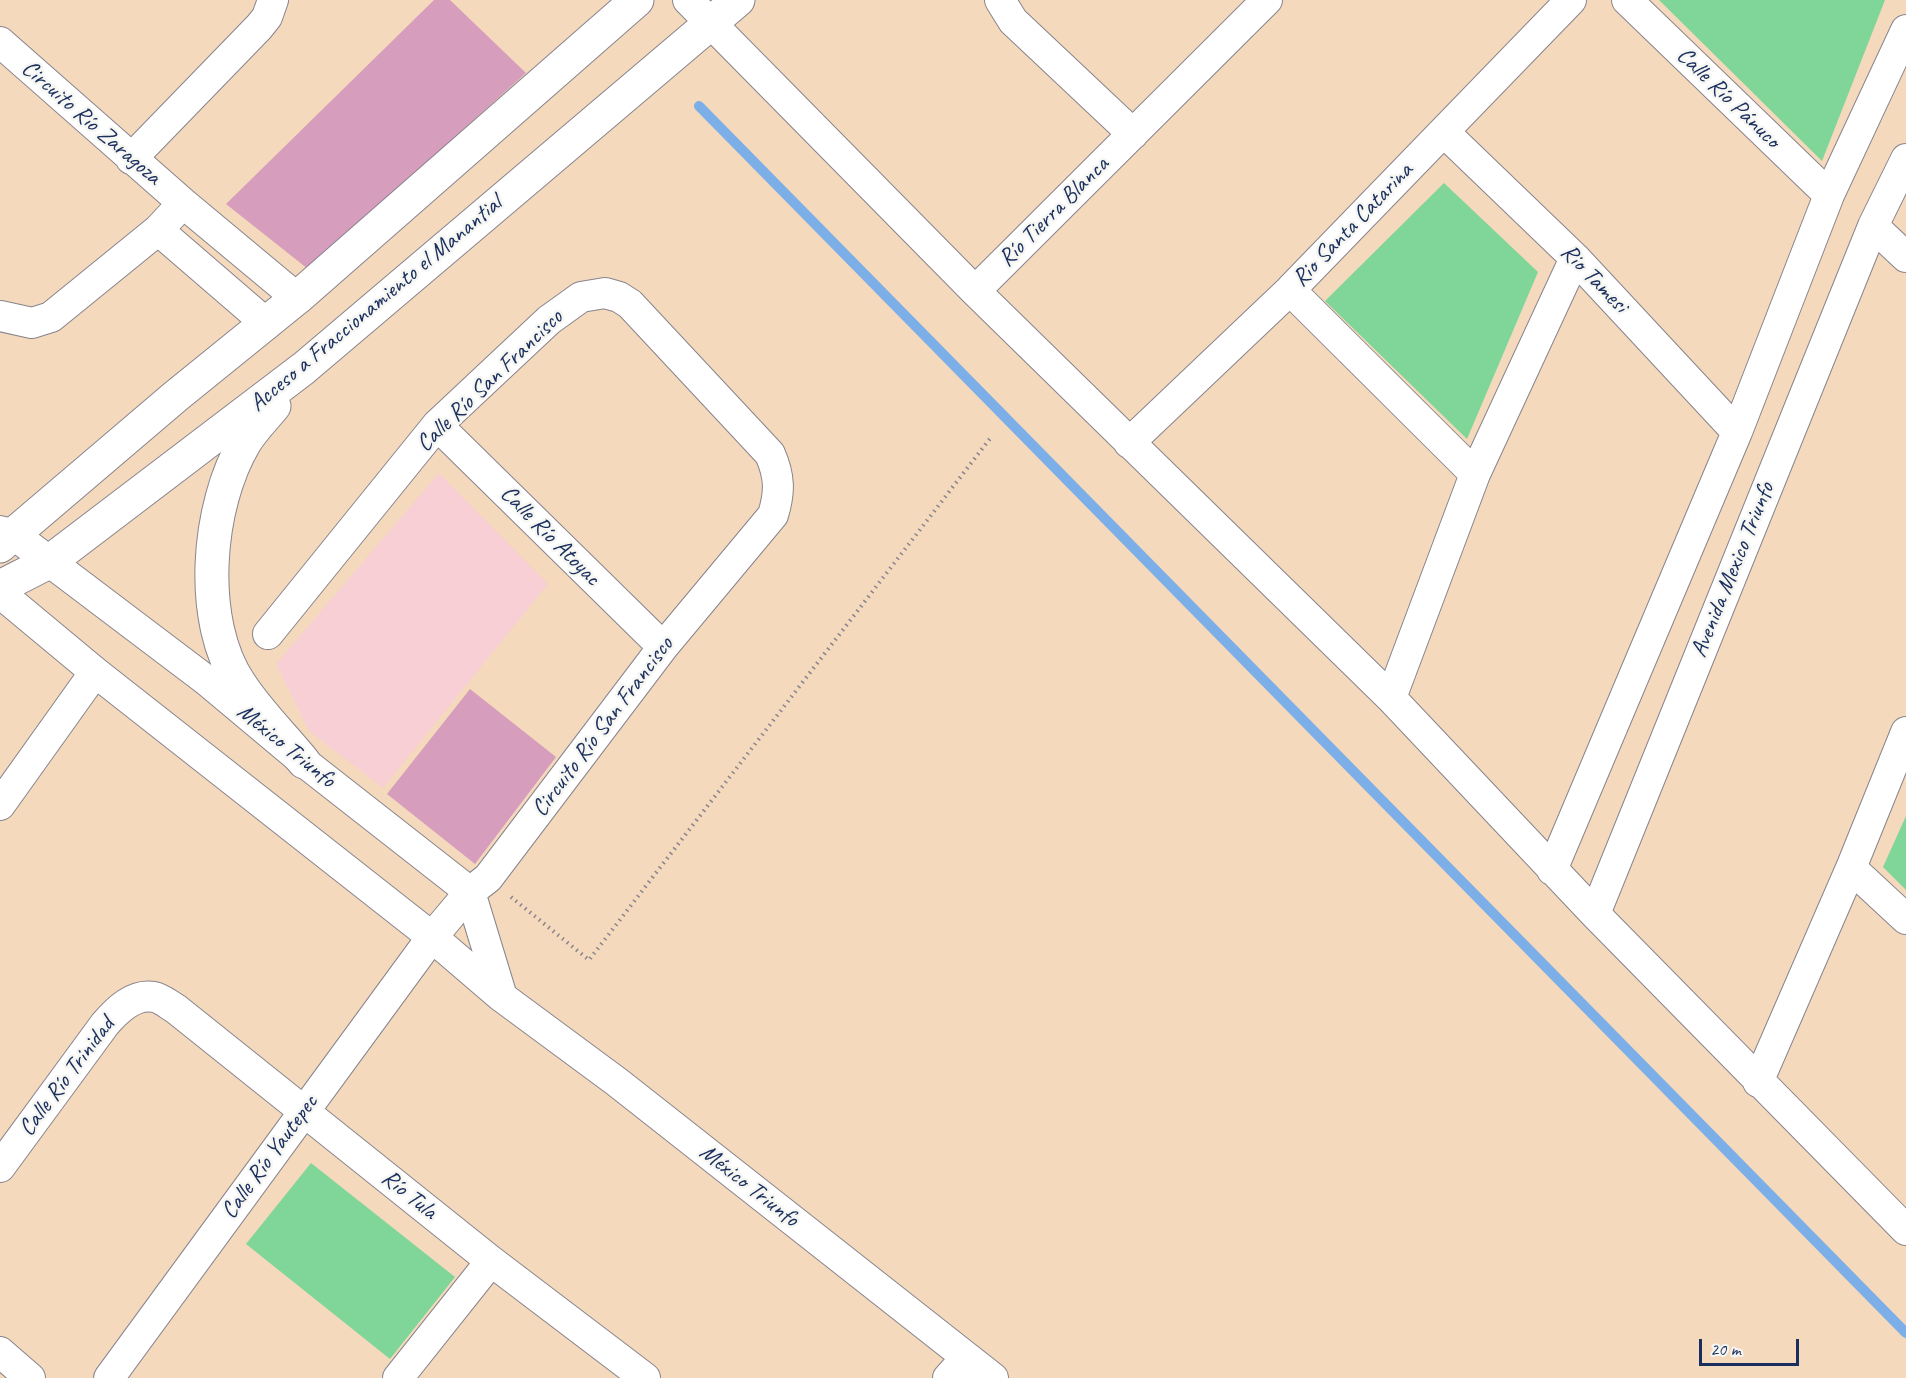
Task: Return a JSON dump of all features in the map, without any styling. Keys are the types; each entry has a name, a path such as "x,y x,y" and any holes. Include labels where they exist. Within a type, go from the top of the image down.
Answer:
{"main road":[{"path":"4,537 267,324 637,0"},
{"name":"Acceso a Fraccionamiento el Manantial","path":"0,587 50,562 304,368 738,0"},
{"path":"304,368 245,442 236,461 215,518 212,564 213,601 224,648 239,682 304,762"}],"street":[{"path":"130,159 259,27 267,17 273,0"},
{"path":"688,0 975,291 1391,698 1552,870 1906,1230"},
{"path":"1000,0 1013,21 1132,134"},
{"name":"Río Tierra Blanca","path":"975,291 1267,0"},
{"name":"Rio Santa Catarina","path":"1129,443 1290,290 1571,0"},
{"name":"Calle Río Pánuco","path":"1627,0 1829,195"},
{"name":"Avenida Mexico Triunfo","path":"1552,870 1737,432 1829,195 1906,30"},
{"name":"Circuito Río Zaragoza","path":"0,42 130,159 297,298"},
{"name":"Rio Tamesi","path":"1444,132 1575,258 1737,432"},
{"name":"Avenida Mexico Triunfo","path":"1595,914 1873,226 1906,159"},
{"name":"Circuito Río Zaragoza","path":"0,316 32,322 51,316 158,230 183,203"},
{"path":"1873,226 1906,256"},
{"path":"158,230 267,324"},
{"path":"1391,698 1475,474 1575,258"},
{"path":"1290,290 1475,474"},
{"name":"Calle Río San Francisco","path":"268,634 437,425 549,320 581,297 605,293 619,297 630,304 770,454 778,471 780,491 772,515"},
{"name":"Calle Río Atoyac","path":"437,425 663,647"},
{"name":"Circuito Río San Francisco","path":"432,937 479,885 663,647 772,515"},
{"name":"México Triunfo","path":"4,537 50,562 206,680 304,762 479,885"},
{"name":"México Triunfo","path":"0,593 95,672 432,937 502,998 618,1082 957,1368 993,1378"},
{"path":"0,805 95,672"},
{"path":"1758,1082 1851,868 1906,732"},
{"path":"1851,868 1906,919"},
{"path":"479,885 502,998"},
{"name":"Calle Río Yautepec","path":"109,1378 303,1111 353,1048 432,937"},
{"name":"Calle Río Trinidad","path":"0,1167 64,1076 119,1008 135,999 154,997 176,1009"},
{"name":"Río Tula","path":"176,1009 491,1261 645,1378"},
{"path":"398,1378 491,1261"},
{"path":"0,1352 30,1378"}],"path":[{"path":"479,885 589,960 992,436"}],"shaded area":[{"path":"439,473 548,584 383,788 309,731 276,664"}],"green space":[{"path":"1659,0 1885,0 1822,161"},
{"path":"1444,183 1538,272 1467,439 1325,301"},
{"path":"1906,816 1906,890 1883,867"},
{"path":"311,1163 455,1277 390,1359 246,1244"}],"building":[{"path":"434,0 450,0 526,73 308,269 226,204"},
{"path":"470,689 556,757 475,864 387,794"}],"waterway":[{"path":"699,106 1906,1333"}]}
